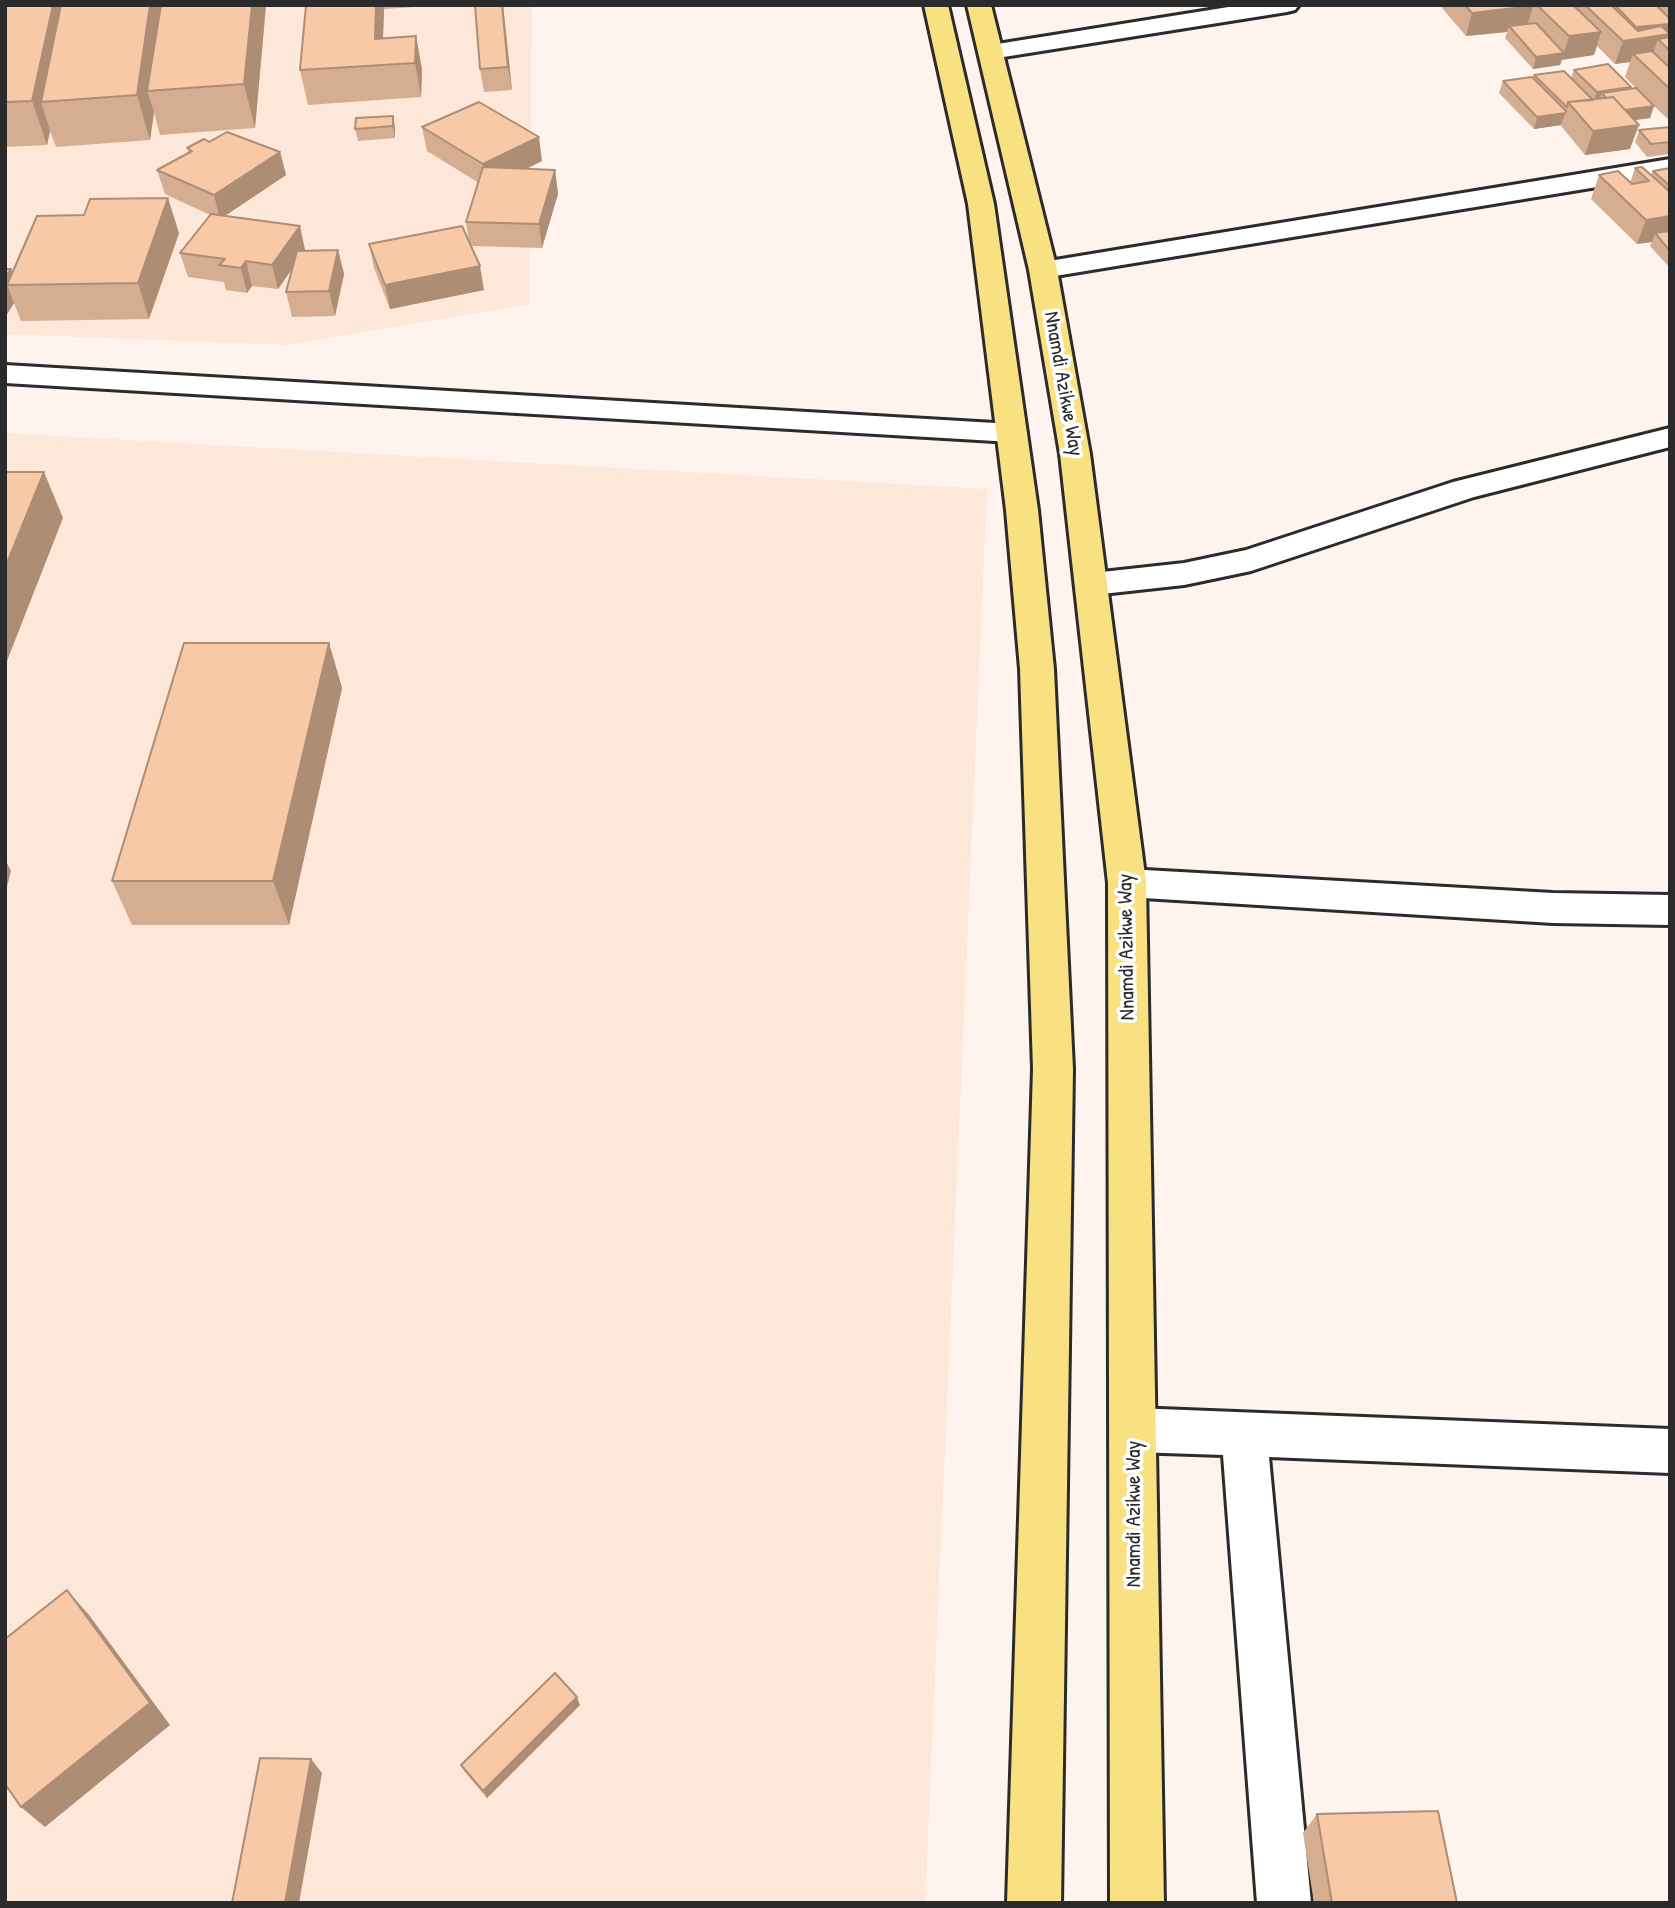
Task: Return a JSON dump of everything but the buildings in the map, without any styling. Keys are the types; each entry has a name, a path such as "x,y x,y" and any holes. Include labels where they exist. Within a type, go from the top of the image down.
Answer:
{"highway":[{"path":"936,5 981,204 1012,433 1037,669 1053,1069 1034,1903"},
{"name":"Nnamdi Azikwe Way","path":"979,5 1044,270 1075,454 1093,584 1127,883 1137,1903"}],"street":[{"path":"991,52 1287,5"},
{"path":"1044,270 1670,167"},
{"path":"5,374 1012,433"},
{"path":"1093,584 1184,574 1251,560 1464,489 1670,437"},
{"path":"1127,883 1553,908 1670,911"},
{"path":"1134,1430 1670,1451"},
{"path":"1244,1434 1284,1903"}],"shaded area":[{"path":"5,5 532,5 529,304 288,345 5,334"},
{"path":"5,433 987,489 925,1903 5,1903"}]}
